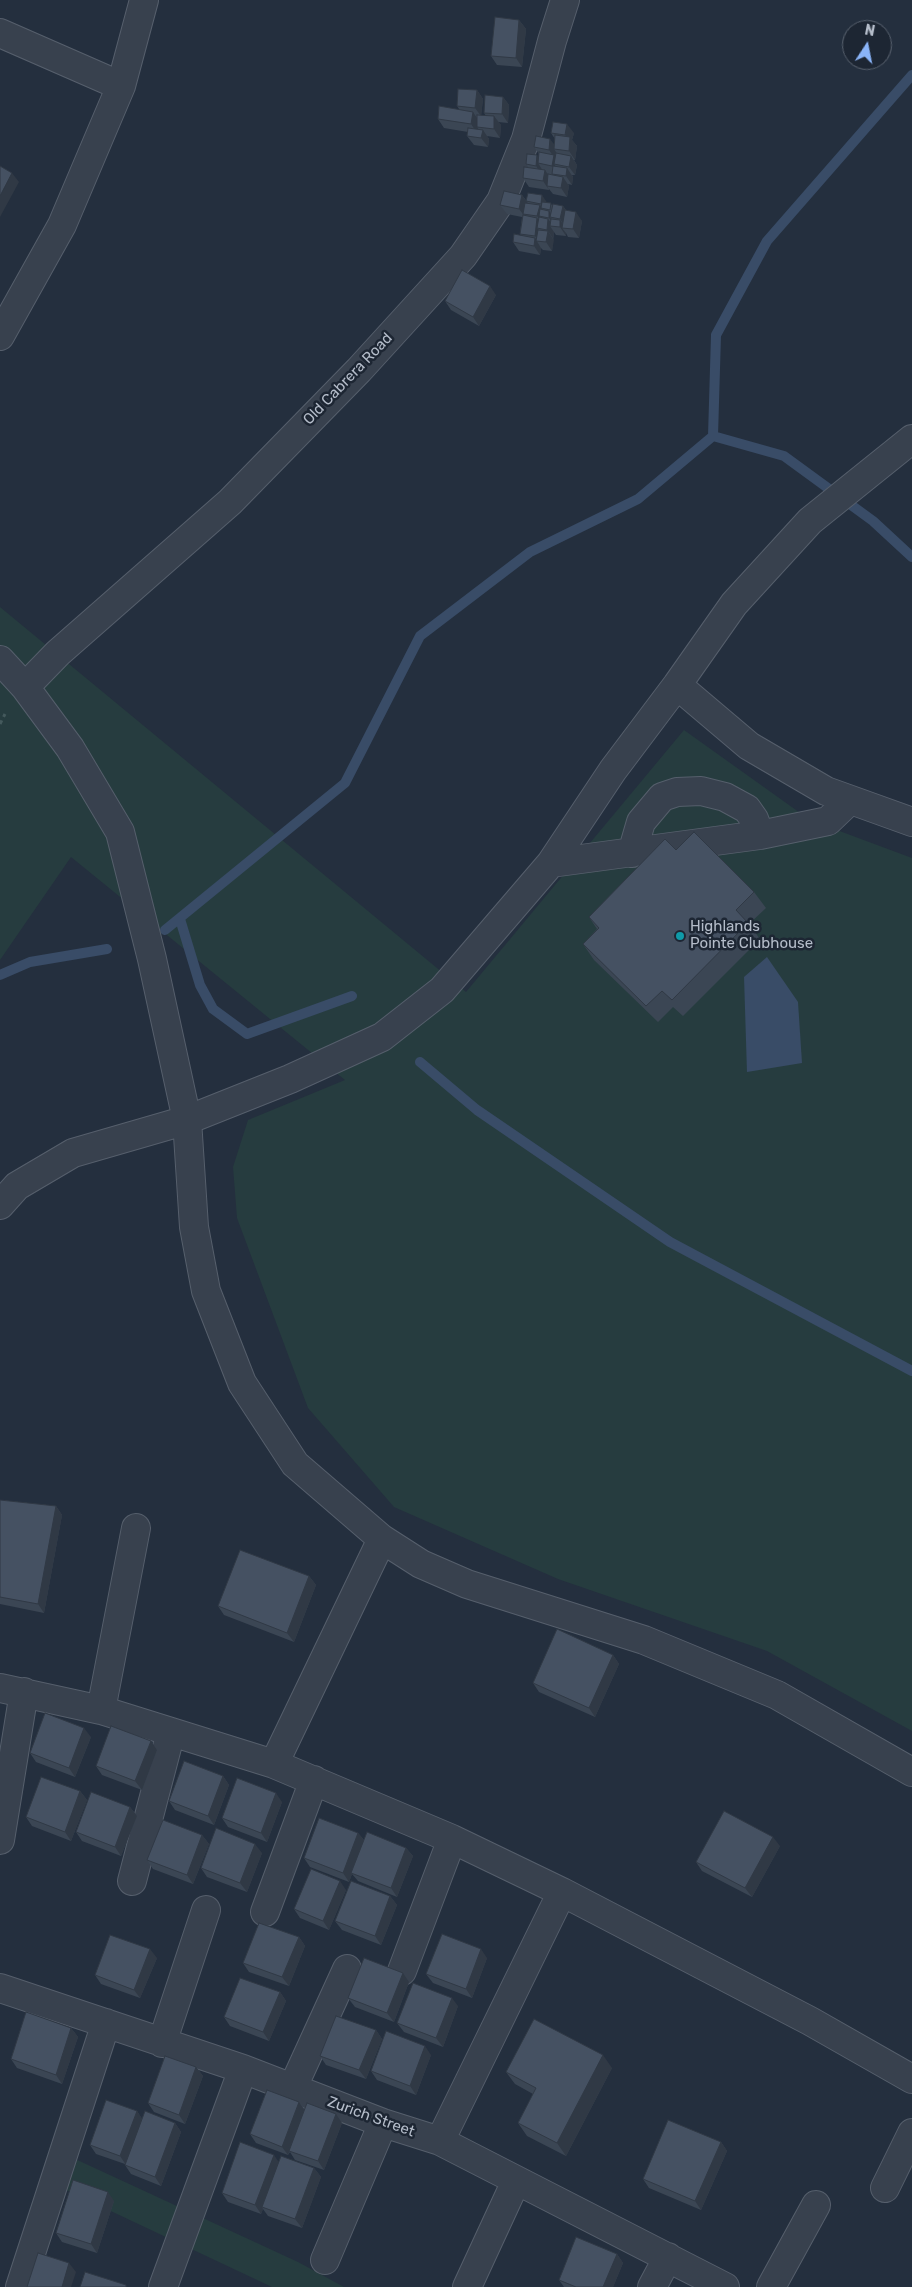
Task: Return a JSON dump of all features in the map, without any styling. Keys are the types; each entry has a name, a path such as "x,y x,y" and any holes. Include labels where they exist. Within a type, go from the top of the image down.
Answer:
{"street":[{"path":"0,336 62,226 121,86 144,0"},
{"name":"Old Cabrera Road","path":"25,687 58,653 230,502 359,370 463,256 501,201 526,139 565,0"},
{"path":"0,34 121,86"},
{"path":"0,1205 17,1186 73,1153 187,1120 290,1079 382,1037 442,990 551,863 613,770 677,685 734,604 810,521 912,439"},
{"path":"0,660 25,687 70,748 120,832 152,959 187,1120 194,1227 206,1291 242,1383 295,1464 382,1539 421,1564 467,1584 644,1640 777,1695 912,1772"},
{"path":"677,685 749,746 826,791 912,822"},
{"path":"632,853 641,822 662,798 677,792 701,791 725,797 747,809 754,819 760,835"},
{"path":"551,863 760,835 828,821 850,800"},
{"path":"101,1710 136,1528"},
{"path":"274,1764 382,1539"},
{"path":"0,1840 12,1690 101,1710 274,1764 452,1839 562,1892 810,2021 912,2079"},
{"path":"132,1881 171,1732"},
{"path":"265,1912 314,1780"},
{"path":"402,1971 452,1839"},
{"path":"440,2141 562,1892"},
{"path":"162,2042 206,1910"},
{"path":"293,2087 347,1969"},
{"name":"Zurich Street","path":"0,1988 243,2068 383,2123 440,2141 725,2287"},
{"path":"20,2287 106,2023"},
{"path":"163,2287 243,2068"},
{"path":"325,2260 383,2123"},
{"path":"884,2188 912,2133"},
{"path":"467,2287 516,2181"},
{"path":"771,2287 816,2205"},
{"path":"652,2287 668,2257"}],"green space":[{"path":"0,607 466,992 684,730 810,820 912,858 912,1731 767,1651 558,1579 394,1507 308,1408 237,1218 233,1167 248,1120 345,1080 71,857 0,960"},
{"path":"73,2158 298,2262 344,2287 272,2287 64,2189"}],"water":[{"path":"767,957 798,1002 802,1063 747,1072 744,977"}],"building":[{"path":"495,17 519,20 516,58 491,56"},
{"path":"458,89 477,90 475,108 457,106"},
{"path":"485,95 503,97 502,114 484,113"},
{"path":"439,106 473,112 471,124 438,119"},
{"path":"477,115 494,116 494,129 477,127"},
{"path":"553,122 567,124 565,135 551,133"},
{"path":"468,128 483,130 481,138 467,136"},
{"path":"555,135 570,137 569,151 554,149"},
{"path":"536,136 550,139 549,150 534,147"},
{"path":"539,152 554,155 552,166 538,163"},
{"path":"556,153 571,156 569,167 554,164"},
{"path":"527,154 537,155 536,166 526,164"},
{"path":"0,166 12,173 0,196"},
{"path":"553,166 567,168 566,176 552,174"},
{"path":"524,167 545,170 543,181 523,178"},
{"path":"548,174 563,177 561,188 547,186"},
{"path":"504,191 522,195 519,209 500,205"},
{"path":"528,193 542,195 541,204 526,201"},
{"path":"542,202 551,203 550,210 541,208"},
{"path":"525,203 540,205 537,216 523,214"},
{"path":"553,204 563,206 560,219 550,217"},
{"path":"540,209 549,211 549,218 539,216"},
{"path":"565,210 576,212 573,229 562,228"},
{"path":"523,215 537,218 535,236 520,234"},
{"path":"539,217 548,219 547,230 537,228"},
{"path":"551,219 560,220 560,227 550,226"},
{"path":"538,230 548,231 546,242 536,241"},
{"path":"514,234 535,238 534,246 513,242"},
{"path":"462,270 490,286 473,317 445,301"},
{"name":"Highlands Pointe Clubhouse","path":"694,832 754,892 736,910 748,923 672,1000 662,991 646,1006 583,944 599,928 589,917 665,839 676,850"},
{"path":"0,1500 56,1506 38,1604 0,1597"},
{"path":"240,1550 309,1576 287,1633 218,1606"},
{"path":"557,1629 613,1655 589,1708 533,1683"},
{"path":"45,1713 84,1728 69,1768 30,1753"},
{"path":"111,1726 151,1741 135,1781 96,1766"},
{"path":"184,1761 223,1776 208,1816 169,1801"},
{"path":"41,1777 80,1791 65,1832 26,1817"},
{"path":"237,1778 276,1793 261,1833 222,1818"},
{"path":"91,1792 130,1807 115,1847 76,1832"},
{"path":"724,1811 773,1837 745,1888 696,1862"},
{"path":"319,1818 358,1833 343,1873 304,1858"},
{"path":"163,1820 202,1835 187,1875 147,1860"},
{"path":"216,1828 255,1844 240,1883 201,1868"},
{"path":"367,1832 406,1848 391,1888 351,1873"},
{"path":"311,1869 340,1881 323,1921 294,1909"},
{"path":"351,1881 390,1896 375,1936 335,1921"},
{"path":"259,1923 299,1937 282,1977 243,1963"},
{"path":"442,1934 481,1949 466,1989 426,1974"},
{"path":"110,1935 150,1949 134,1990 95,1975"},
{"path":"364,1958 403,1973 387,2013 348,1998"},
{"path":"240,1978 280,1992 263,2032 224,2017"},
{"path":"413,1983 452,1998 436,2038 397,2023"},
{"path":"26,2012 71,2028 56,2075 11,2059"},
{"path":"336,2016 376,2030 359,2070 320,2056"},
{"path":"534,2019 603,2055 557,2143 518,2123 536,2088 506,2072"},
{"path":"386,2031 425,2046 410,2086 371,2071"},
{"path":"165,2056 196,2067 179,2115 148,2103"},
{"path":"267,2090 299,2102 282,2147 250,2134"},
{"path":"106,2100 137,2111 120,2156 90,2145"},
{"path":"307,2103 336,2114 318,2161 289,2151"},
{"path":"145,2111 175,2123 155,2177 125,2165"},
{"path":"668,2120 721,2142 695,2201 643,2179"},
{"path":"240,2142 274,2155 255,2205 222,2193"},
{"path":"281,2156 314,2168 295,2219 262,2207"},
{"path":"73,2180 108,2192 91,2244 56,2233"},
{"path":"576,2237 617,2254 603,2287 576,2287 559,2280"},
{"path":"38,2253 69,2263 62,2287 27,2287"},
{"path":"85,2272 126,2285 126,2287 80,2287"}],"waterway":[{"path":"165,930 345,783 420,636 530,552 638,499 713,436 716,335 767,241 912,75"},
{"path":"713,436 784,456 873,521 912,557"},
{"path":"180,919 200,985 213,1009 247,1034 352,996"},
{"path":"0,975 30,962 107,949"},
{"path":"420,1062 477,1110 670,1242 912,1371"}],"place":[{"name":"Highlands Pointe Clubhouse","path":"680,936"}]}
